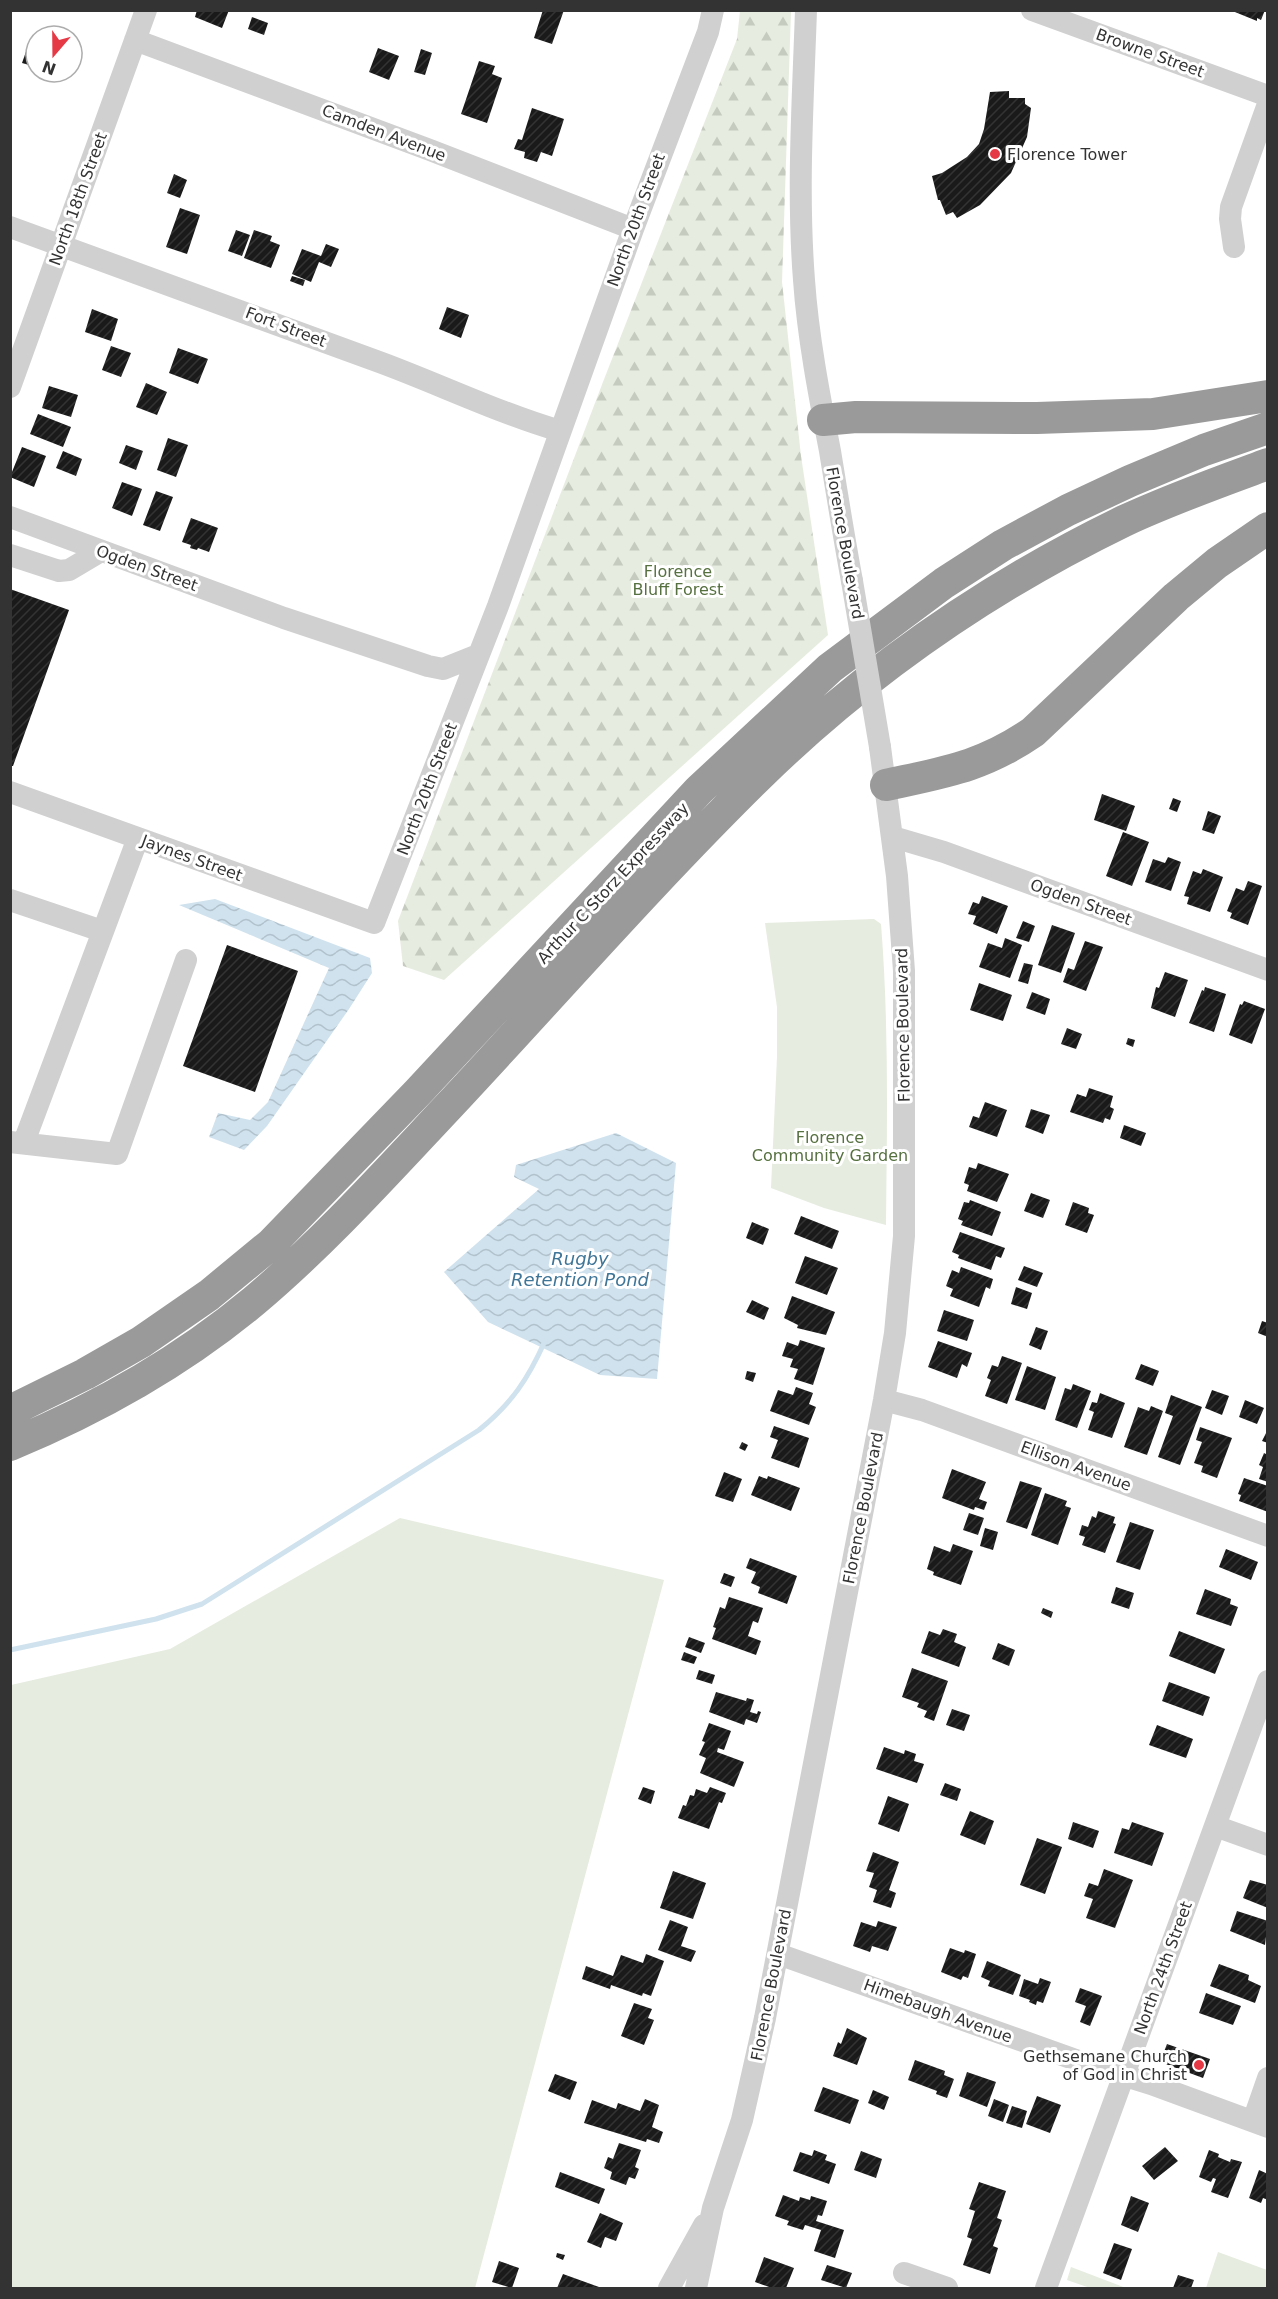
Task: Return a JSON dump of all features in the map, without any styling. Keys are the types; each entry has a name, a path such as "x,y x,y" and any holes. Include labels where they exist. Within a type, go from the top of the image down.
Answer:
{"highway":[{"path":"823,420 856,417 1037,418 1153,414 1268,396"},
{"name":"Arthur C Storz Expressway","path":"10,1411 85,1374 141,1342 209,1295 271,1244 395,1116 699,790 830,668 944,583 1003,545 1068,510 1130,481 1204,450 1268,428"},
{"name":"Arthur C Storz Expressway","path":"10,1445 88,1410 143,1379 250,1304 296,1263 369,1191 706,829 763,772 836,706 932,632 1028,572 1126,521 1191,492 1268,464"},
{"path":"886,785 961,768 1008,749 1033,732 1176,597 1217,563 1268,528"}],"street":[{"name":"North 18th Street","path":"10,387 146,10"},
{"name":"North 20th Street","path":"374,923 498,606 633,229 708,32 713,10"},
{"name":"Florence Boulevard","path":"696,2289 713,2208 745,2109 778,1954 884,1400 895,1333 904,1236 904,971 893,837 880,747 807,321 801,224 806,10"},
{"name":"Browne Street","path":"1032,10 1268,96"},
{"name":"Camden Avenue","path":"135,40 633,229"},
{"path":"1234,247 1230,219 1231,207 1268,105"},
{"name":"Fort Street","path":"10,227 560,431"},
{"name":"Ogden Street","path":"10,517 284,618 428,666 443,669 478,655"},
{"path":"10,555 59,571 69,570 101,551"},
{"name":"Jaynes Street","path":"10,792 374,923"},
{"name":"Ogden Street","path":"893,837 944,852 1268,969"},
{"path":"138,838 17,1142 117,1154 186,960"},
{"path":"10,900 102,931"},
{"name":"Ellison Avenue","path":"884,1400 922,1410 1268,1536"},
{"name":"North 24th Street","path":"1046,2289 1266,1692"},
{"path":"1215,1826 1268,1845"},
{"name":"Himebaugh Avenue","path":"778,1954 1260,2124"},
{"path":"1260,2124 1268,2078"},
{"name":"Florence Boulevard","path":"669,2289 713,2208"},
{"path":"904,2273 947,2289"}],"green space":[{"name":"Florence Bluff Forest","path":"740,11 791,11 782,282 801,456 828,635 444,980 403,966 398,921 603,382 737,39"},
{"name":"Florence Community Garden","path":"874,919 881,924 885,999 886,1225 824,1208 771,1188 777,1007 765,923"},
{"path":"400,1518 664,1580 475,2288 11,2288 11,1685 170,1649"},
{"path":"1218,2252 1267,2270 1267,2288 1206,2288"},
{"path":"1071,2267 1126,2288 1090,2288 1067,2280"}],"water":[{"path":"215,899 370,958 372,973 267,1126 244,1150 209,1137 218,1113 250,1120 268,1102 329,968 179,905"},
{"name":"Rugby Retention Pond","path":"616,1133 676,1163 657,1379 600,1375 488,1322 444,1272 539,1189 514,1177 516,1165"}],"building":[{"path":"197,10 229,10 222,28 195,17"},
{"path":"543,10 564,10 552,44 534,38"},
{"path":"1230,10 1265,10 1261,20 1257,18 1257,21"},
{"path":"252,17 268,23 264,35 248,29"},
{"path":"378,48 399,56 389,80 369,72"},
{"path":"421,49 432,53 425,75 414,72"},
{"path":"479,61 495,66 492,74 502,78 487,123 461,114"},
{"name":"Florence Tower","path":"1009,91 1009,98 1025,98 1025,104 1031,108 1027,137 1011,173 980,205 957,218 953,212 946,215 938,200 932,176 942,173 967,157 979,144 990,92"},
{"path":"532,108 564,119 552,156 541,152 537,162 524,158 525,152 514,149 518,139 522,140"},
{"path":"174,174 187,180 180,198 167,193"},
{"path":"180,208 200,215 187,254 166,247"},
{"path":"236,230 250,235 242,256 228,251"},
{"path":"254,230 272,236 270,241 280,245 271,268 244,258"},
{"path":"326,244 339,249 331,267 319,262 311,282 292,274 302,249 321,256"},
{"path":"292,276 305,280 303,286 290,281"},
{"path":"447,307 469,315 461,338 439,329"},
{"path":"92,309 118,319 111,341 85,332"},
{"path":"111,346 131,353 121,377 102,370"},
{"path":"178,348 208,359 198,384 169,373"},
{"path":"146,383 167,392 157,415 136,407"},
{"path":"49,386 78,395 71,417 42,408"},
{"path":"38,414 71,427 63,447 30,434"},
{"path":"168,438 188,445 176,477 157,470"},
{"path":"126,445 143,451 136,470 119,463"},
{"path":"22,447 46,456 34,487 10,477"},
{"path":"63,451 82,459 76,476 56,468"},
{"path":"122,482 142,489 132,516 112,508"},
{"path":"156,491 173,497 160,531 143,525"},
{"path":"191,518 218,528 209,552 190,548 191,545 182,542"},
{"path":"10,589 69,610 13,766 10,766"},
{"path":"1102,794 1135,806 1126,831 1094,820"},
{"path":"1173,798 1181,801 1177,812 1169,809"},
{"path":"1208,811 1221,816 1214,834 1202,830"},
{"path":"1123,832 1149,842 1132,886 1106,876"},
{"path":"1168,857 1181,862 1171,891 1145,882 1153,859 1165,863"},
{"path":"1203,869 1223,877 1210,912 1187,904 1189,897 1184,896 1193,871 1201,874"},
{"path":"1248,881 1262,886 1248,925 1230,918 1232,913 1227,911 1236,888 1244,891"},
{"path":"982,896 1008,906 997,934 973,924 976,916 968,914 973,902 979,904"},
{"path":"1023,921 1035,926 1029,942 1016,938"},
{"path":"1052,925 1075,933 1061,973 1038,965"},
{"path":"1005,938 1022,945 1010,978 979,967 988,943 1002,948"},
{"path":"1085,941 1103,947 1086,991 1063,982 1068,968 1074,970"},
{"path":"227,945 298,971 255,1092 183,1066"},
{"path":"1024,963 1033,965 1028,984 1018,981"},
{"path":"1165,972 1188,980 1175,1017 1151,1008 1156,987 1159,988"},
{"path":"979,983 1012,995 1003,1021 970,1010"},
{"path":"1205,987 1226,994 1214,1032 1189,1023"},
{"path":"1032,992 1050,999 1045,1015 1026,1008"},
{"path":"1244,1001 1265,1009 1252,1044 1229,1035 1240,1004 1242,1005"},
{"path":"1067,1028 1082,1034 1076,1049 1061,1044"},
{"path":"1128,1038 1135,1040 1133,1047 1126,1044"},
{"path":"1089,1088 1113,1096 1110,1107 1114,1109 1110,1120 1105,1118 1103,1123 1070,1112 1077,1094 1086,1097"},
{"path":"985,1102 1007,1110 997,1137 969,1127 973,1116 979,1118"},
{"path":"1031,1109 1050,1115 1043,1134 1025,1127"},
{"path":"1124,1125 1146,1133 1141,1146 1120,1138"},
{"path":"978,1163 1009,1174 997,1202 967,1191 969,1185 964,1183 969,1167 976,1169"},
{"path":"1031,1193 1050,1200 1043,1218 1024,1211"},
{"path":"970,1200 1001,1212 992,1236 961,1225 963,1221 958,1219 964,1202 969,1203"},
{"path":"1073,1202 1089,1208 1088,1213 1094,1215 1087,1233 1065,1225"},
{"path":"801,1216 839,1231 832,1249 794,1234"},
{"path":"752,1222 769,1229 763,1245 746,1238"},
{"path":"960,1232 1005,1248 1001,1258 996,1256 991,1270 958,1258 959,1255 952,1252"},
{"path":"805,1256 838,1268 827,1295 795,1283"},
{"path":"1024,1266 1043,1273 1037,1287 1018,1280"},
{"path":"961,1267 993,1279 990,1289 986,1287 979,1307 950,1296 953,1289 946,1286 952,1270 959,1273"},
{"path":"1016,1287 1032,1293 1027,1309 1011,1304"},
{"path":"792,1296 835,1312 826,1335 797,1328 798,1325 784,1318"},
{"path":"752,1300 769,1308 764,1320 746,1312"},
{"path":"944,1310 974,1320 967,1341 937,1331"},
{"path":"1262,1321 1268,1323 1268,1337 1258,1333"},
{"path":"1036,1327 1048,1331 1041,1350 1029,1345"},
{"path":"800,1340 825,1348 813,1385 794,1379 798,1369 790,1367 793,1359 782,1356 787,1342 798,1346"},
{"path":"938,1341 972,1353 967,1367 962,1364 957,1378 928,1367"},
{"path":"1002,1356 1022,1363 1007,1404 985,1396 991,1380 987,1378 992,1365 998,1367"},
{"path":"1141,1364 1159,1371 1153,1386 1135,1379"},
{"path":"1027,1366 1056,1377 1045,1410 1015,1400"},
{"path":"747,1371 756,1373 753,1382 745,1379"},
{"path":"1073,1384 1091,1391 1077,1428 1055,1420 1065,1388 1071,1390"},
{"path":"796,1387 813,1393 809,1404 816,1407 809,1425 770,1411 778,1390 793,1395"},
{"path":"1212,1390 1229,1396 1222,1415 1205,1408"},
{"path":"1100,1393 1125,1403 1112,1438 1088,1430 1094,1412 1089,1410 1092,1402 1097,1403"},
{"path":"1171,1395 1202,1407 1180,1465 1158,1457 1173,1416 1165,1413"},
{"path":"1245,1400 1264,1408 1257,1424 1239,1417"},
{"path":"1151,1406 1163,1411 1147,1455 1124,1447 1138,1407 1149,1411"},
{"path":"774,1426 809,1438 799,1468 771,1458 778,1440 770,1437"},
{"path":"1200,1427 1232,1438 1217,1478 1201,1472 1203,1466 1194,1463 1202,1442 1196,1440"},
{"path":"1268,1429 1268,1443 1262,1441"},
{"path":"742,1442 748,1445 745,1451 739,1448"},
{"path":"1264,1453 1268,1455 1268,1482 1259,1479 1263,1467 1259,1465"},
{"path":"952,1469 986,1482 979,1499 987,1502 984,1510 975,1507 974,1510 942,1498"},
{"path":"724,1472 742,1479 733,1502 715,1496"},
{"path":"759,1476 767,1479 768,1476 800,1488 791,1511 751,1495"},
{"path":"1244,1478 1268,1486 1268,1512 1239,1501 1241,1495 1238,1494"},
{"path":"1020,1481 1042,1488 1027,1529 1006,1522"},
{"path":"1045,1493 1067,1501 1065,1506 1071,1508 1058,1545 1031,1535"},
{"path":"1098,1511 1115,1517 1113,1523 1116,1524 1105,1553 1082,1545 1085,1537 1079,1535 1082,1525 1088,1527 1092,1516 1096,1518"},
{"path":"969,1513 984,1518 978,1535 963,1530"},
{"path":"1130,1522 1154,1530 1140,1570 1116,1562"},
{"path":"985,1528 998,1532 993,1550 980,1546"},
{"path":"953,1544 973,1551 961,1585 933,1575 934,1572 927,1569 934,1546 950,1552"},
{"path":"1226,1549 1258,1562 1251,1580 1219,1567"},
{"path":"750,1558 797,1576 787,1604 758,1593 760,1587 751,1583 756,1572 746,1568"},
{"path":"724,1573 735,1577 731,1587 720,1583"},
{"path":"1116,1587 1134,1593 1129,1609 1111,1603"},
{"path":"1205,1589 1231,1599 1230,1604 1238,1607 1231,1626 1196,1614"},
{"path":"729,1597 763,1608 758,1623 753,1621 748,1636 761,1641 756,1655 712,1639 716,1628 713,1627 720,1607 725,1609"},
{"path":"1043,1608 1053,1612 1051,1618 1041,1613"},
{"path":"943,1629 957,1634 954,1642 966,1647 959,1667 921,1653 929,1631 940,1635"},
{"path":"1179,1631 1225,1649 1215,1674 1169,1656"},
{"path":"689,1637 705,1643 701,1653 685,1647"},
{"path":"998,1643 1015,1650 1009,1666 992,1659"},
{"path":"684,1652 697,1657 694,1664 681,1660"},
{"path":"912,1668 948,1681 934,1721 924,1717 927,1711 917,1707 919,1703 902,1697"},
{"path":"699,1670 715,1675 712,1684 696,1679"},
{"path":"1169,1682 1210,1697 1203,1716 1162,1701"},
{"path":"716,1692 746,1701 747,1698 754,1700 750,1712 757,1714 758,1711 761,1712 757,1723 746,1719 744,1725 709,1712"},
{"path":"952,1709 970,1715 964,1731 946,1725"},
{"path":"709,1723 731,1731 724,1750 718,1748 717,1752 744,1762 734,1787 700,1773 706,1758 699,1755 705,1742 702,1741"},
{"path":"1157,1725 1193,1739 1186,1758 1149,1745"},
{"path":"884,1747 904,1754 905,1750 916,1754 914,1761 924,1764 917,1783 876,1769"},
{"path":"945,1783 961,1789 957,1801 940,1795"},
{"path":"643,1787 655,1791 651,1804 638,1799"},
{"path":"710,1787 726,1793 722,1803 719,1802 709,1829 678,1818 683,1805 686,1806 690,1795 694,1796 696,1789 707,1793"},
{"path":"888,1796 909,1804 899,1832 878,1824"},
{"path":"970,1811 994,1821 985,1845 960,1835"},
{"path":"1073,1822 1099,1831 1093,1848 1068,1839"},
{"path":"1132,1822 1164,1833 1152,1866 1114,1853 1122,1828 1129,1830"},
{"path":"1037,1838 1062,1847 1045,1894 1020,1885"},
{"path":"873,1852 899,1862 889,1890 896,1893 891,1908 873,1902 877,1890 869,1887 874,1873 866,1871"},
{"path":"1104,1869 1133,1880 1115,1928 1086,1918 1093,1899 1084,1896 1089,1883 1098,1886"},
{"path":"673,1871 706,1883 693,1919 660,1908"},
{"path":"1250,1880 1268,1885 1268,1908 1243,1898"},
{"path":"1237,1911 1268,1921 1265,1945 1230,1931"},
{"path":"670,1920 688,1927 681,1946 696,1951 691,1962 658,1950"},
{"path":"878,1921 897,1927 888,1951 872,1946 870,1952 853,1946 861,1922 876,1927"},
{"path":"950,1948 976,1954 968,1978 963,1976 961,1980 941,1972"},
{"path":"646,1954 664,1961 651,1996 643,1993 642,1996 611,1985 610,1989 582,1979 586,1966 613,1976 621,1955 643,1963"},
{"path":"987,1961 1021,1975 1013,1995 988,1986 990,1981 981,1977"},
{"path":"1219,1964 1249,1975 1248,1980 1261,1986 1255,2003 1210,1986"},
{"path":"1040,1978 1051,1982 1043,2003 1037,2001 1036,2005 1019,1996 1024,1979 1038,1984"},
{"path":"1080,1988 1102,1996 1090,2026 1080,2022 1086,2006 1075,2002"},
{"path":"1206,1993 1241,2006 1233,2025 1199,2013"},
{"path":"634,2003 652,2009 648,2018 654,2020 644,2045 621,2036"},
{"path":"847,2028 867,2038 857,2065 833,2056"},
{"path":"1167,2044 1210,2059 1203,2078 1160,2062"},
{"path":"915,2060 945,2071 944,2075 954,2079 947,2098 936,2094 937,2091 908,2080"},
{"path":"967,2072 996,2082 987,2107 959,2096"},
{"path":"555,2074 577,2082 570,2100 548,2091"},
{"path":"823,2087 859,2100 850,2124 814,2111"},
{"path":"873,2090 889,2097 884,2110 868,2103"},
{"path":"1037,2096 1061,2105 1050,2133 1026,2124"},
{"path":"645,2099 659,2105 652,2127 663,2132 659,2143 647,2139 646,2142 584,2123 592,2100 616,2109 618,2103 640,2111"},
{"path":"994,2099 1009,2105 1003,2122 988,2116"},
{"path":"1012,2106 1027,2111 1022,2128 1006,2123"},
{"path":"619,2143 641,2150 635,2167 639,2169 635,2179 629,2177 626,2185 610,2179 612,2172 604,2168 608,2157 613,2159"},
{"path":"1165,2147 1178,2161 1154,2180 1142,2166"},
{"path":"814,2150 827,2155 825,2160 836,2164 829,2184 793,2171 800,2152 812,2156"},
{"path":"1209,2150 1230,2162 1231,2159 1242,2162 1228,2198 1211,2192 1216,2179 1213,2178 1211,2182 1199,2177"},
{"path":"861,2151 882,2159 876,2178 854,2170"},
{"path":"1259,2170 1268,2174 1268,2200 1263,2198 1261,2203 1249,2198"},
{"path":"560,2172 605,2189 599,2204 555,2187"},
{"path":"979,2182 1006,2191 997,2218 1002,2220 993,2246 998,2248 990,2274 963,2265 972,2239 967,2237 975,2211 969,2209"},
{"path":"783,2195 799,2201 800,2197 810,2200 811,2196 827,2201 822,2216 818,2215 816,2221 844,2230 835,2258 814,2251 821,2230 805,2225 803,2230 787,2225 789,2221 775,2216"},
{"path":"1131,2196 1149,2203 1138,2232 1121,2225"},
{"path":"600,2213 623,2223 616,2241 605,2237 601,2248 587,2242"},
{"path":"1114,2243 1132,2249 1121,2280 1103,2273"},
{"path":"557,2253 565,2255 563,2260 556,2257"},
{"path":"764,2257 794,2268 786,2288 772,2288 755,2282"},
{"path":"499,2261 519,2268 512,2288 492,2282"},
{"path":"827,2265 852,2273 846,2288 821,2280"},
{"path":"563,2274 599,2287 557,2288"},
{"path":"1178,2275 1194,2280 1191,2288 1173,2288"}],"waterway":[{"path":"10,1650 156,1619 202,1604 479,1430 518,1390 545,1341"}],"place":[{"name":"Florence Tower","path":"995,154"},
{"name":"Gethsemane Church of God in Christ","path":"1199,2065"}]}
